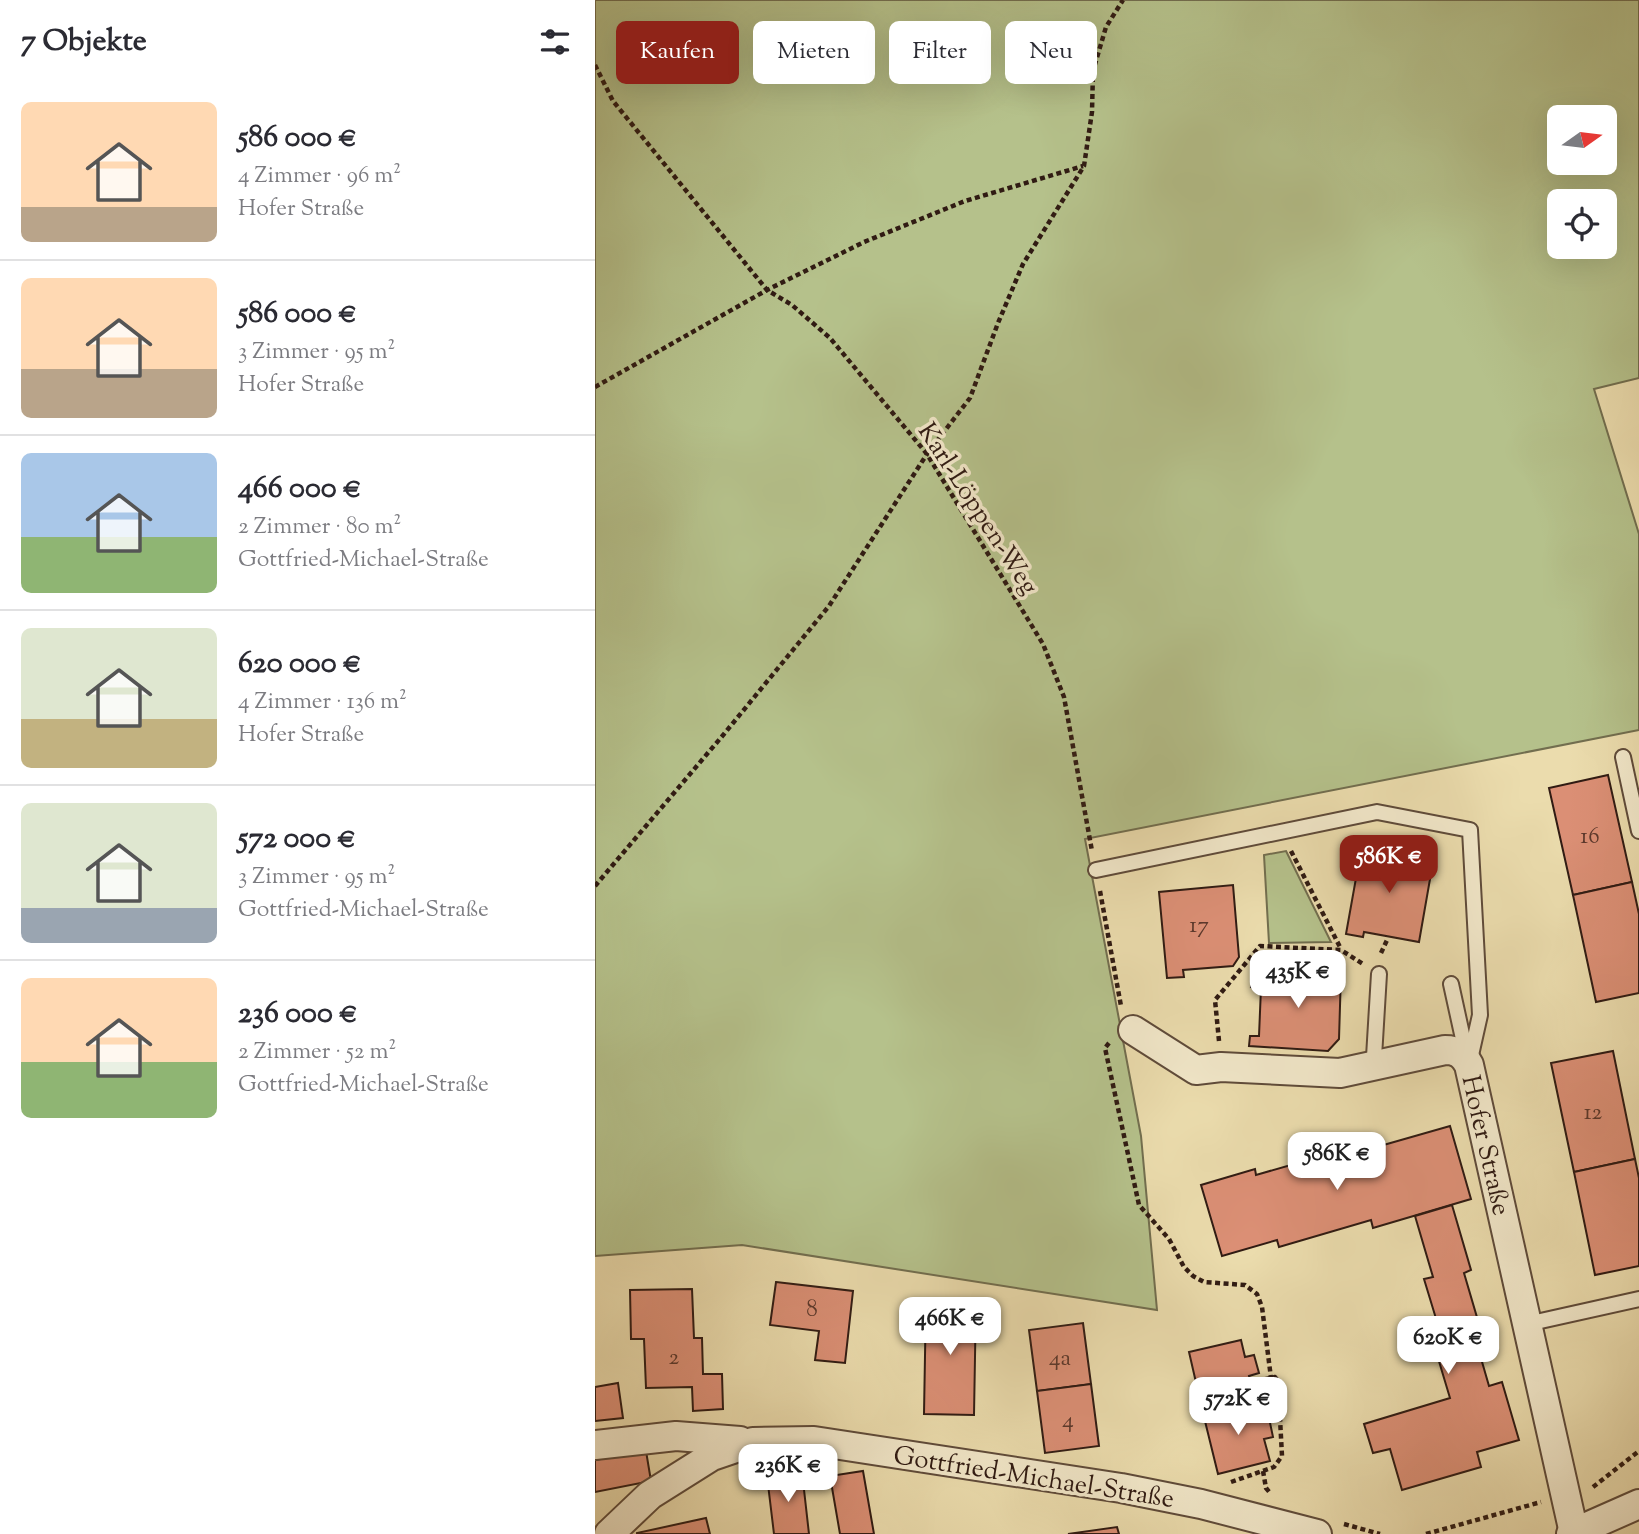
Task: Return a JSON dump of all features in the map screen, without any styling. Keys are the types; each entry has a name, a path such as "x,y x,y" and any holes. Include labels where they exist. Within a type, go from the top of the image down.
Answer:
{"street":[{"name":"Hofer Straße","path":"1133,1030 1196,1070 1221,1067 1340,1073 1445,1050 1459,1052 1469,1065 1573,1533 1639,1504"},
{"path":"595,1445 676,1436 753,1442"},
{"name":"Gottfried-Michael-Straße","path":"609,1534 650,1495 712,1456 753,1442 814,1441 1121,1488 1201,1504 1317,1534"}],"lane":[{"path":"1623,757 1639,831"},
{"path":"1096,870 1377,812 1470,830 1480,1015 1469,1065"},
{"path":"1376,1065 1374,1057 1379,974"},
{"path":"1451,984 1469,1065"},
{"path":"1527,1324 1639,1300"}],"path":[{"path":"595,886 829,606 927,454 970,398 1023,264 1084,166 1092,112 1093,71 1106,27 1123,0"},
{"name":"Karl-Löppen-Weg","path":"595,65 613,101 767,290 792,305 830,338 927,454 1042,644 1064,697 1122,1011 1133,1030"},
{"path":"595,387 767,290 865,242 965,201 1084,166"},
{"path":"1285,831 1286,840 1341,950"},
{"path":"1221,1067 1215,1000 1260,946 1341,950 1379,974 1381,953 1388,938"},
{"path":"1133,1030 1111,1040 1105,1048 1139,1205 1168,1239 1184,1267 1193,1276 1204,1282 1245,1285 1257,1294 1262,1307 1272,1378"},
{"path":"1201,1504 1204,1491 1212,1485 1220,1486 1274,1467 1282,1456 1278,1381 1275,1377 1261,1380"},
{"path":"1426,1534 1594,1487 1639,1451"}],"green space":[{"path":"595,0 1639,0 1639,378 1594,389 1639,534 1639,730 1085,839 1141,1136 1157,1310 742,1245 595,1256"},
{"path":"1286,851 1331,942 1269,943 1264,855"}],"building":[{"path":"1608,775 1632,882 1573,895 1549,788"},
{"path":"1353,847 1433,862 1419,942 1364,932 1363,937 1346,934 1358,867 1350,865"},
{"path":"1632,882 1639,914 1639,993 1596,1002 1573,895"},
{"path":"1233,885 1239,957 1233,966 1183,970 1184,977 1167,978 1159,892"},
{"path":"1259,970 1341,973 1339,1039 1328,1051 1249,1046 1250,1036 1259,1036 1261,988 1251,987 1252,978"},
{"path":"1613,1051 1635,1159 1574,1172 1551,1063"},
{"path":"1450,1126 1471,1199 1373,1228 1371,1220 1279,1247 1277,1240 1222,1256 1201,1185 1255,1169 1256,1175 1343,1150 1345,1156"},
{"path":"1635,1159 1639,1178 1639,1266 1595,1275 1574,1172"},
{"path":"1452,1205 1471,1270 1464,1273 1481,1331 1474,1334 1489,1386 1502,1382 1519,1440 1477,1452 1481,1467 1402,1490 1390,1449 1373,1453 1364,1424 1450,1398 1432,1338 1441,1335 1424,1279 1433,1277 1415,1216"},
{"path":"776,1282 853,1291 845,1363 815,1360 819,1331 770,1325"},
{"path":"692,1289 694,1338 702,1338 703,1374 722,1374 723,1409 693,1411 692,1387 646,1388 644,1339 631,1339 630,1290"},
{"path":"926,1298 976,1299 974,1415 924,1414"},
{"path":"1083,1323 1091,1384 1037,1391 1029,1330"},
{"path":"1241,1340 1245,1357 1254,1355 1259,1373 1249,1376 1255,1401 1203,1413 1189,1352"},
{"path":"618,1383 623,1418 595,1421 595,1387"},
{"path":"1091,1384 1099,1446 1045,1453 1037,1391"},
{"path":"1255,1401 1260,1420 1269,1418 1273,1437 1264,1439 1270,1461 1218,1474 1203,1413"},
{"path":"646,1451 651,1481 595,1492 595,1460"},
{"path":"863,1471 874,1534 840,1534 830,1476"},
{"path":"802,1472 809,1534 774,1534 767,1476"},
{"path":"706,1518 710,1534 637,1534 637,1533"},
{"path":"1117,1527 1119,1534 1068,1534"}]}
